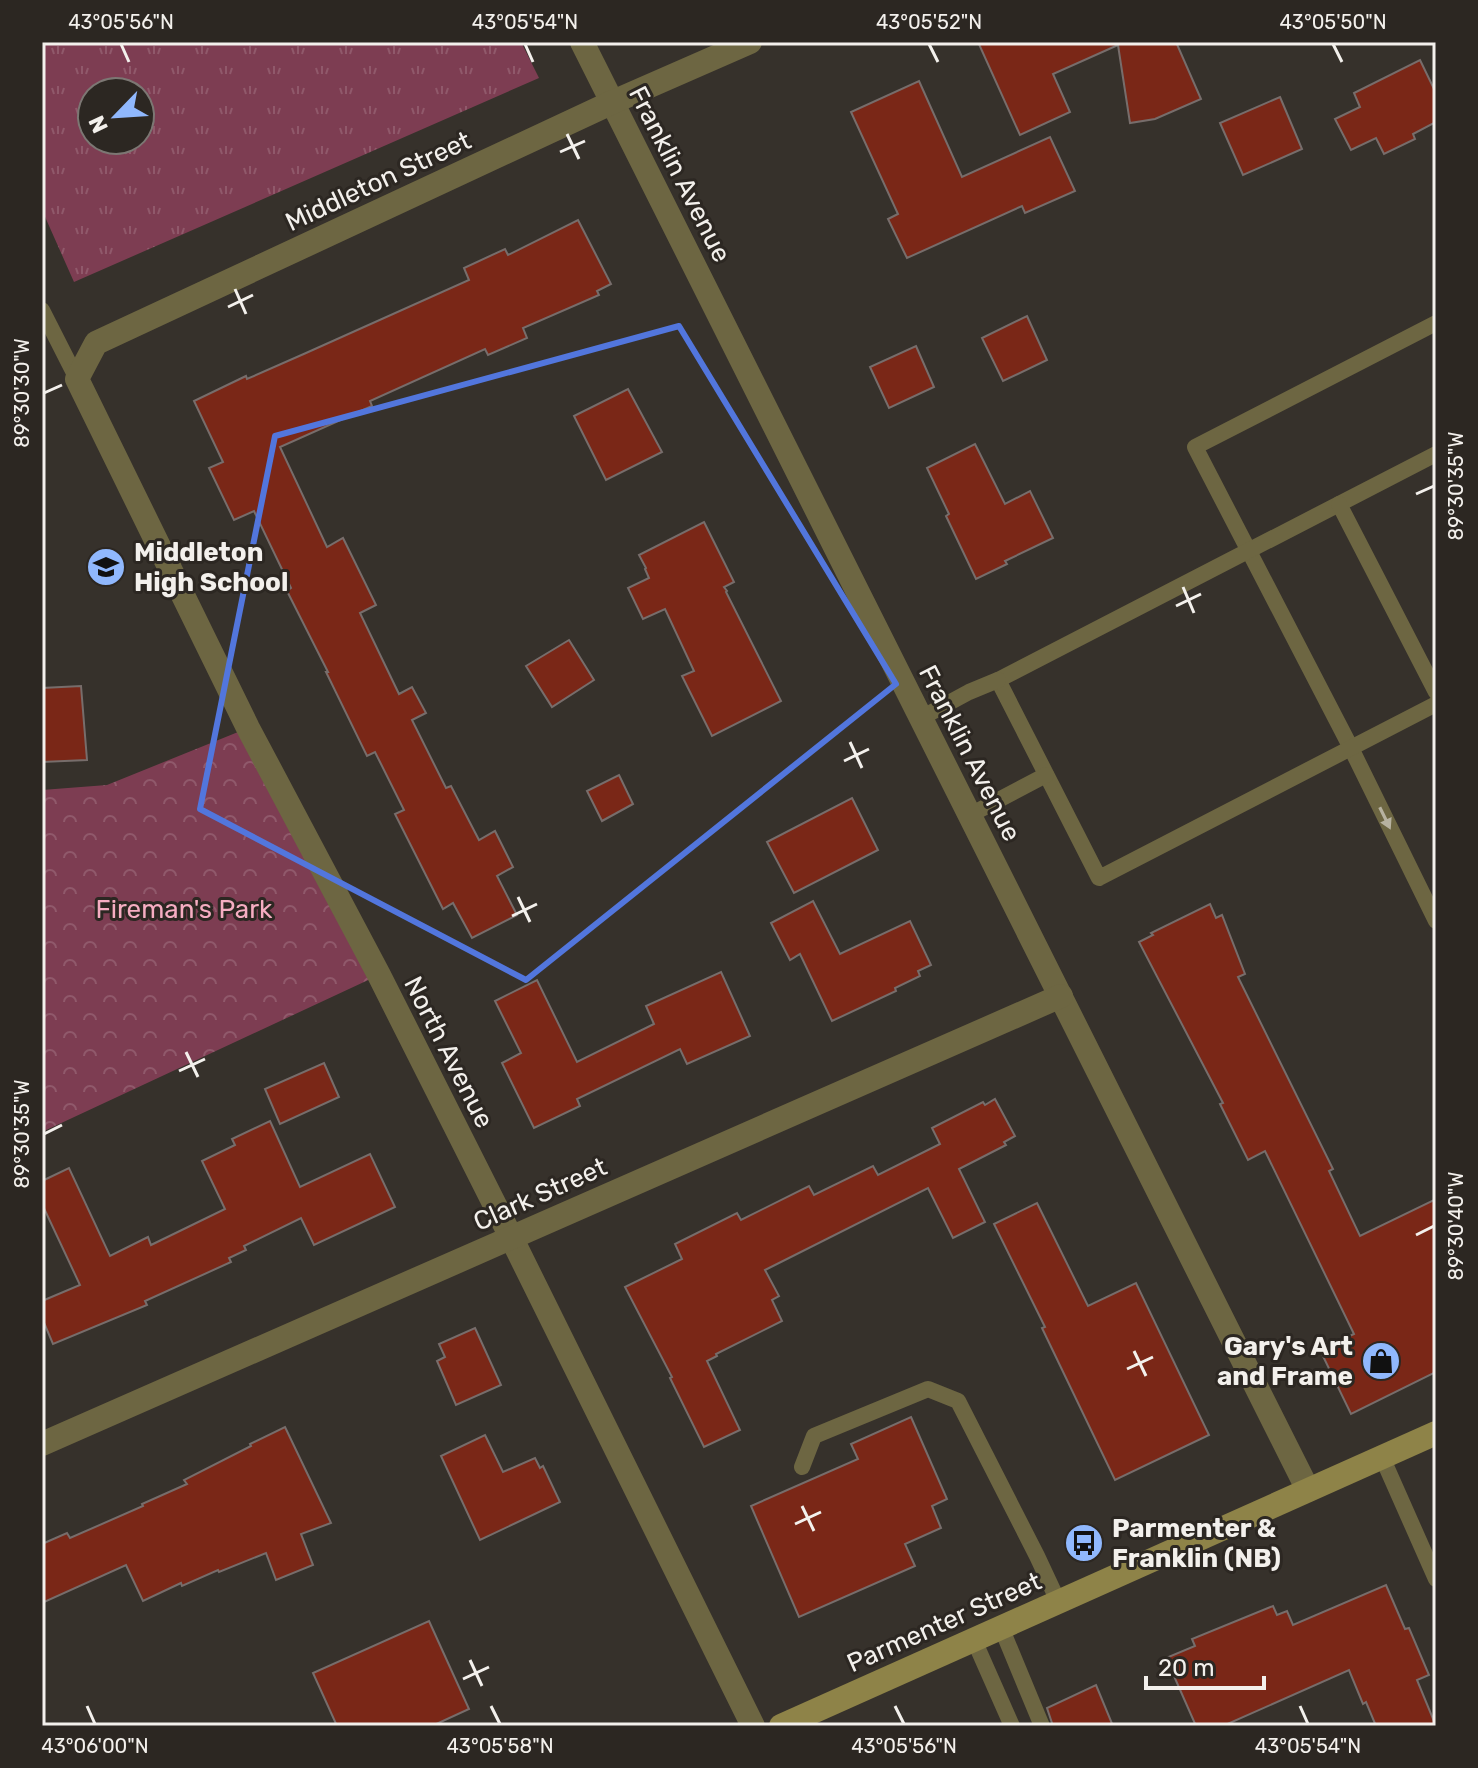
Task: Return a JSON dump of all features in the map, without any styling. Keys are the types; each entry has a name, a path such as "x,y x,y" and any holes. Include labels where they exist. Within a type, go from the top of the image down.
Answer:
{"street":[{"name":"Franklin Avenue","path":"582,42 1308,1490"},
{"name":"Middleton Street","path":"77,379 96,343 613,102 750,42"},
{"name":"North Avenue","path":"77,379 248,728 379,975 753,1726"},
{"name":"Clark Street","path":"42,1444 1061,996"},
{"name":"Parmenter Street","path":"781,1726 1436,1433"}],"lane":[{"path":"42,310 77,379"},
{"path":"1436,323 1195,447 1351,748 1436,921"},
{"path":"921,718 1436,454"},
{"path":"1339,504 1436,692"},
{"path":"998,680 1099,878 1436,704"},
{"path":"970,815 1046,775"},
{"path":"802,1467 814,1436 928,1389 958,1401 1058,1601"},
{"path":"1382,1457 1436,1579"},
{"path":"1001,1627 1042,1726"},
{"path":"974,1640 1012,1726"}],"highlighted area":[{"path":"679,326 896,684 526,980 200,809 275,436"}],"green space":[{"path":"42,42 521,42 539,78 74,282 42,210"},
{"name":"Fireman's Park","path":"248,728 379,975 42,1132 42,790 107,785"}],"building":[{"path":"978,42 1176,42 1201,99 1155,119 1130,123 1118,45 1053,74 1070,112 1020,135"},
{"path":"1420,60 1436,93 1436,122 1413,134 1415,139 1384,154 1376,138 1351,150 1335,119 1360,107 1354,93"},
{"path":"919,81 962,177 1050,137 1075,191 1025,213 1022,206 907,258 888,219 898,214 851,112"},
{"path":"1280,97 1302,149 1243,175 1220,123"},
{"path":"578,220 611,284 597,291 599,295 523,328 527,338 488,355 485,349 370,401 372,406 280,447 327,547 343,538 376,605 360,613 399,694 412,687 426,713 412,720 446,788 451,786 479,840 495,831 513,867 497,876 517,915 472,938 453,903 443,909 395,814 404,810 375,752 367,756 287,591 291,588 254,511 234,520 209,468 223,462 194,401 469,280 464,268 505,249 508,255"},
{"path":"1027,316 1047,360 1003,381 982,338"},
{"path":"916,346 934,387 889,408 870,367"},
{"path":"628,389 662,452 606,480 574,416"},
{"path":"975,444 1005,504 1030,491 1053,538 976,579 927,468"},
{"path":"704,522 734,582 724,587 726,592 781,701 712,736 682,676 694,671 665,609 643,619 628,588 649,578 639,555"},
{"path":"569,640 594,680 552,707 526,666"},
{"path":"81,686 87,760 42,762 42,688"},
{"path":"619,775 633,804 602,821 587,791"},
{"path":"852,798 878,850 794,893 767,842"},
{"path":"813,901 840,954 910,921 931,965 918,971 920,976 895,988 896,991 832,1021 800,954 790,960 771,923"},
{"path":"1210,904 1216,918 1222,915 1245,974 1238,977 1333,1169 1329,1171 1360,1236 1436,1199 1436,1372 1351,1414 1320,1350 1354,1334 1265,1151 1248,1160 1220,1104 1223,1103 1139,942"},
{"path":"721,972 750,1036 687,1064 680,1049 577,1099 580,1106 534,1128 502,1063 521,1053 495,1001 537,980 577,1062 654,1024 646,1006"},
{"path":"324,1063 339,1097 280,1124 265,1089"},
{"path":"995,1099 1015,1136 1004,1142 1006,1145 959,1169 985,1222 953,1238 928,1188 765,1270 779,1296 772,1300 782,1321 707,1361 740,1430 704,1447 625,1287 682,1259 675,1244 737,1213 741,1220 809,1186 814,1195 873,1166 878,1175 940,1144 932,1128"},
{"path":"270,1121 300,1187 370,1154 395,1207 314,1245 301,1218 244,1246 246,1250 229,1258 231,1262 145,1301 147,1305 53,1344 42,1318 42,1301 80,1285 42,1204 42,1181 69,1168 110,1256 148,1237 151,1245 225,1209 202,1161 235,1145 232,1139"},
{"path":"1037,1203 1088,1306 1136,1283 1209,1435 1115,1480 994,1224"},
{"path":"475,1328 501,1385 456,1405 437,1361 445,1357 439,1344"},
{"path":"911,1417 947,1499 932,1506 941,1528 905,1544 915,1566 799,1617 751,1506 858,1459 851,1444"},
{"path":"285,1427 331,1523 301,1534 313,1565 276,1580 266,1553 182,1586 181,1583 143,1601 126,1565 42,1603 42,1544 67,1533 70,1538 143,1506 187,1484 184,1480"},
{"path":"485,1435 503,1472 535,1458 540,1468 543,1466 560,1502 480,1540 441,1456"},
{"path":"1386,1585 1429,1675 1417,1680 1436,1726 1376,1726 1349,1670 1223,1726 1196,1726 1166,1658 1195,1646 1192,1639 1273,1606 1277,1615 1287,1611 1293,1625"},
{"path":"429,1621 469,1709 432,1726 337,1726 313,1673"},
{"path":"1096,1685 1113,1726 1053,1726 1047,1708"}],"place":[{"name":"Middleton High School","path":"106,567"},
{"name":"Gary's Art and Frame","path":"1381,1361"},
{"name":"Parmenter & Franklin (NB)","path":"1084,1543"}]}
